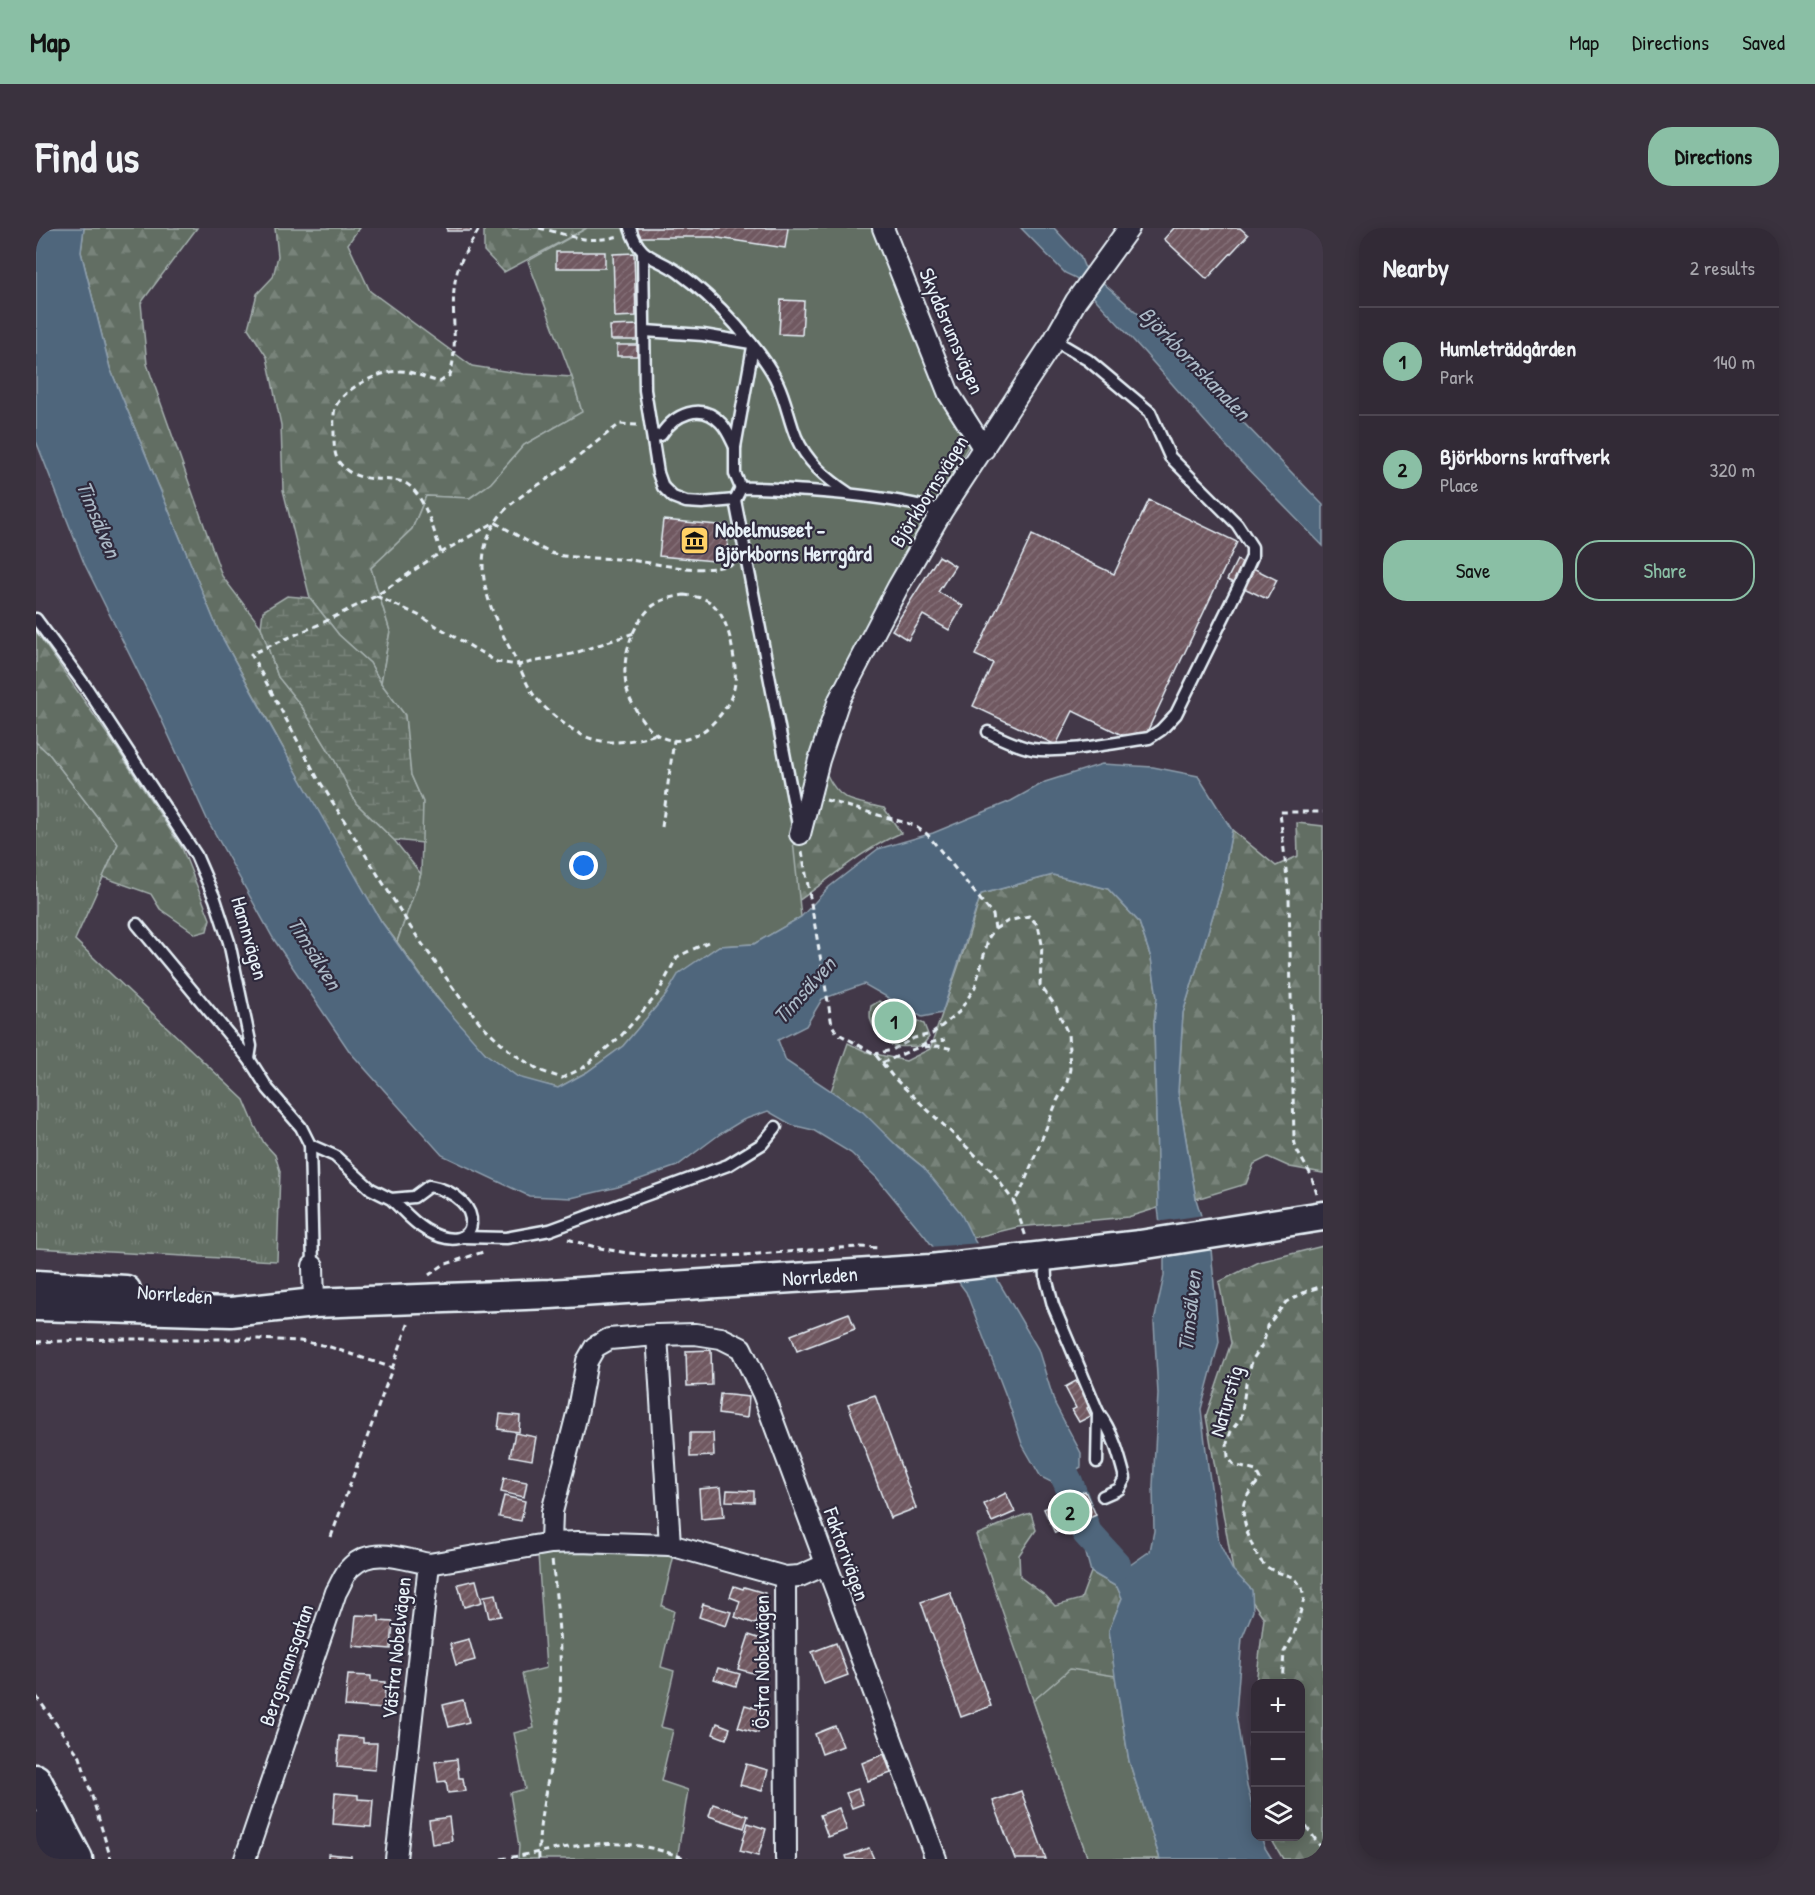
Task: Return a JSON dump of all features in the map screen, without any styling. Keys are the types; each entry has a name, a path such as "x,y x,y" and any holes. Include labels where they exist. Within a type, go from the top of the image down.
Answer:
{"street":[{"name":"Skyddsrumsvägen","path":"883,228 949,394 984,449"},
{"name":"Björkbornsvägen","path":"800,834 819,760 839,700 898,587 942,511 1054,340 1076,301 1129,228"},
{"name":"Norrleden","path":"36,1306 231,1312 314,1303 550,1294 932,1269 995,1262 1036,1247 1140,1245 1229,1232 1320,1205"},
{"name":"Hamnvägen","path":"313,1266 314,1303"},
{"name":"Norrleden","path":"36,1285 314,1303"},
{"path":"550,1543 552,1512 577,1414 587,1361 595,1347 609,1339 657,1335 670,1545"},
{"name":"Faktorivägen","path":"657,1335 704,1335 721,1338 741,1348 763,1394 936,1859"},
{"name":"Västra Nobelvägen","path":"396,1859 429,1564 550,1543 670,1545"},
{"name":"Östra Nobelvägen","path":"670,1545 785,1577 786,1859"},
{"name":"Bergsmansgatan","path":"245,1859 336,1592 349,1568 364,1556 384,1555 429,1564"},
{"path":"785,1577 800,1576 825,1565"},
{"path":"36,1779 78,1859"},
{"path":"36,1826 52,1859"}],"lane":[{"path":"630,229 633,240 643,252 678,272 735,324 778,384 796,437 810,461 825,477 849,494"},
{"path":"643,252 644,364 648,413 653,431 658,473 663,487 673,497 686,502 735,500"},
{"path":"645,332 703,335 752,345"},
{"path":"988,732 1006,741 1032,749 1057,750 1149,738 1161,730 1176,714 1251,557 1251,547 1237,524 1170,457 1150,412 1088,360 1054,340"},
{"path":"752,345 735,447 735,474 741,488 735,500 800,834"},
{"path":"653,431 661,435 669,423 682,414 696,412 711,416 720,422 735,447"},
{"path":"741,488 849,494 911,503 942,511"},
{"name":"Hamnvägen","path":"36,619 86,687 196,855 230,942 251,1046 249,1059 268,1089 301,1127 310,1145 313,1266"},
{"path":"137,924 249,1059"},
{"path":"310,1145 335,1156 371,1188 391,1199 427,1231 441,1236 506,1238 550,1230 728,1165 762,1144 776,1127"},
{"path":"391,1199 414,1197 429,1186 446,1189 469,1210 472,1224 470,1231 462,1237"},
{"path":"1036,1247 1053,1305 1098,1412 1107,1424 1125,1478 1119,1489 1103,1496"},
{"path":"1097,1462 1098,1412"}],"path":[{"path":"441,553 426,510 416,494 404,482 369,480 348,470 339,462 335,450 335,408 342,397 363,381 382,373 401,371 440,382 450,375 453,363 457,271 479,229 482,228"},
{"path":"539,228 579,240 597,240 618,236 630,229"},
{"path":"1315,228 1323,235"},
{"path":"653,431 620,424 527,492 495,522 441,553 376,596 320,624 251,654 317,777 411,928 481,1024 512,1053 541,1071 562,1078 583,1068 621,1036 657,995 677,957 708,942"},
{"path":"495,522 554,554 719,569 746,560"},
{"path":"495,522 484,547 484,580 487,600 533,694 543,706 580,734 595,740 619,743 635,741 656,734"},
{"path":"684,595 711,602 722,616 735,664 734,691 723,714 711,727 690,738 674,740 656,734 635,708 626,690 625,670 628,648 634,633 641,618 654,605 667,598 684,595"},
{"path":"376,596 418,615 497,662 518,665 572,654 634,633"},
{"path":"662,827 674,740"},
{"path":"809,796 883,815 913,825 927,834 993,915 995,929"},
{"path":"1320,1205 1307,1166 1296,1149 1294,1139 1288,898 1280,812 1323,812"},
{"path":"800,834 829,1017 837,1033 875,1053 893,1077 991,1170 1014,1202 1036,1247"},
{"path":"875,1053 892,1050 914,1038 932,1034 959,1012 975,987 989,937 995,929 1008,921 1029,916 1038,925 1042,944 1040,985 1062,1018 1068,1035 1070,1069 1067,1082 1057,1101 1021,1191 1014,1202"},
{"path":"882,1063 928,1043 945,1040"},
{"path":"922,1047 938,1046 954,1049"},
{"path":"550,1230 564,1237 603,1249 653,1256 710,1256 850,1247 884,1248"},
{"name":"Naturstig","path":"1282,1679 1284,1652 1294,1635 1304,1599 1302,1588 1294,1577 1277,1573 1261,1562 1247,1532 1244,1512 1244,1503 1260,1479 1256,1471 1234,1465 1228,1457 1227,1443 1231,1431 1241,1418 1247,1377 1253,1359 1264,1342 1267,1326 1286,1302 1323,1286"},
{"path":"331,1537 410,1320"},
{"path":"36,1342 258,1339 300,1341 327,1346 393,1368"},
{"path":"539,1859 539,1827 560,1707 555,1584 550,1543"},
{"path":"36,1696 80,1756 111,1859"},
{"path":"1305,1825 1323,1851"},
{"path":"501,1859 590,1845 618,1844 639,1846 688,1859"}],"green space":[{"path":"84,228 197,228 141,303 147,364 222,576 261,627 278,677 302,707 334,759 356,803 394,840 421,874 397,942 381,921 334,840 218,630 110,368 81,252"},
{"path":"275,228 359,228 348,244 370,291 472,366 524,374 572,377 582,412 524,445 491,483 469,498 426,496 412,529 371,568 390,631 381,683 370,663 339,635 310,598 283,490 281,425 267,357 248,328 257,294 273,277 278,256"},
{"path":"484,228 587,228 504,272 484,251"},
{"path":"587,228 872,228 913,330 971,442 934,503 877,608 792,831 801,917 754,944 719,946 680,973 666,995 623,1046 587,1072 558,1088 517,1077 484,1052 451,1016 397,942 421,874 423,802 411,775 405,715 381,683 390,631 371,568 412,529 426,496 470,498 491,483 524,445 582,412 572,377 528,261"},
{"path":"287,596 310,598 339,635 370,663 381,683 405,715 411,775 423,802 423,843 394,840 356,803 334,759 302,707 278,677 261,627 263,611"},
{"path":"36,631 182,848 210,919 207,931 196,934 160,909 151,894 103,877 118,844 50,755 36,742"},
{"path":"36,742 50,755 118,844 75,940 244,1100 264,1143 275,1155 280,1171 277,1261 36,1248"},
{"path":"799,774 827,775 838,791 850,800 884,808 901,833 858,857 791,906 726,788"},
{"path":"1297,823 1323,826 1323,1173 1290,1167 1268,1157 1254,1164 1246,1184 1196,1199 1178,1092 1183,1013 1221,889 1232,830 1276,866 1298,856"},
{"path":"1053,875 1108,889 1139,922 1151,958 1157,997 1154,1023 1158,1208 1128,1217 1018,1227 973,1238 924,1168 831,1091 848,1043 867,1052 906,1061 930,1049 981,894"},
{"path":"879,1001 924,1024 929,1037 922,1046 895,1046 880,1037 873,1027 870,1016 871,1006"},
{"path":"1323,1246 1323,1859 1283,1859 1272,1841 1305,1841 1305,1679 1256,1679 1264,1618 1234,1576 1206,1416 1231,1343 1219,1282 1259,1262"},
{"path":"1031,1513 1036,1530 1019,1555 1020,1577 1046,1596 1055,1606 1081,1599 1091,1572 1117,1587 1122,1598 1109,1630 1129,1761 1160,1859 1088,1859 976,1535"},
{"path":"573,1551 674,1555 662,1606 674,1611 661,1667 674,1671 661,1727 673,1730 661,1781 688,1790 677,1859 518,1859 519,1846 510,1793 525,1789 514,1733 534,1728 522,1674 546,1668 538,1554"},
{"path":"1070,1669 1115,1676 1129,1761 1160,1859 1088,1859 1033,1701"},
{"path":"1251,1726 1251,1754 1249,1744"}],"water":[{"name":"Timsälven","path":"36,228 84,228 81,252 110,368 218,630 381,921 435,996 486,1054 518,1077 558,1088 587,1072 623,1046 666,995 679,973 719,946 754,944 801,917 829,887 878,849 933,833 1011,801 1045,782 1102,764 1153,767 1198,776 1232,830 1221,889 1183,1013 1178,1092 1196,1199 1211,1249 1219,1342 1201,1409 1219,1542 1232,1569 1252,1590 1253,1611 1242,1638 1236,1714 1251,1801 1251,1841 1262,1841 1272,1859 1160,1859 1129,1761 1115,1676 1109,1630 1122,1598 1117,1587 1091,1572 1082,1539 1095,1534 1110,1550 1116,1546 1130,1565 1150,1551 1154,1531 1153,1486 1158,1394 1154,1322 1164,1276 1164,1255 1158,1208 1154,1023 1157,997 1151,958 1139,922 1108,889 1053,875 981,894 942,1013 922,1017 864,984 822,999 806,1026 778,1040 786,1061 863,1112 899,1148 924,1168 960,1212 1038,1349 1055,1404 1081,1453 1081,1467 1053,1483 1041,1477 1022,1444 966,1292 925,1236 877,1178 851,1153 813,1130 792,1125 768,1111 743,1120 677,1166 618,1187 571,1198 529,1196 442,1155 350,1052 273,938 207,819 158,712 84,563 36,441"},
{"path":"1021,228 1054,228 1080,256 1084,266 1202,370 1211,389 1323,505 1323,546 1236,457 1076,278 1065,273"}],"pier":[{"path":"1204,1215 1214,1248 1161,1256 1156,1222"},
{"path":"980,1243 999,1276 953,1280 929,1247"}],"building":[{"path":"447,228 471,228 471,231 447,231"},
{"path":"636,228 788,228 785,248 712,237 635,237"},
{"path":"1174,228 1240,228 1248,235 1207,279 1164,239"},
{"path":"556,252 605,252 605,268 556,268"},
{"path":"634,253 636,316 615,317 613,254"},
{"path":"781,300 804,301 802,335 779,334"},
{"path":"638,325 638,340 611,340 610,326"},
{"path":"617,345 637,345 637,356 617,356"},
{"path":"1149,500 1237,542 1147,732 1124,736 1073,711 1056,745 973,706 993,663 975,655 1032,535 1114,574"},
{"name":"Nobelmuseet - Björkborns Herrgård","path":"663,520 729,526 726,562 659,556"},
{"path":"939,556 955,566 938,592 963,606 949,630 923,615 908,640 892,630"},
{"path":"1237,560 1277,580 1267,599 1227,580"},
{"path":"849,1313 855,1329 797,1351 791,1335"},
{"path":"711,1350 712,1385 687,1386 686,1351"},
{"path":"1076,1381 1090,1406 1087,1408 1091,1416 1079,1422 1072,1410 1076,1408 1065,1387"},
{"path":"720,1394 749,1397 747,1418 718,1414"},
{"path":"875,1395 916,1508 890,1518 848,1404"},
{"path":"500,1414 520,1416 519,1432 498,1429"},
{"path":"515,1433 536,1437 532,1460 510,1456"},
{"path":"690,1433 713,1433 714,1456 690,1457"},
{"path":"504,1478 527,1482 524,1497 501,1492"},
{"path":"721,1487 724,1517 701,1519 699,1489"},
{"path":"727,1490 754,1491 754,1502 726,1501"},
{"path":"1085,1491 1096,1515 1055,1533 1044,1509"},
{"path":"1006,1493 1015,1512 992,1522 984,1504"},
{"path":"504,1496 525,1501 521,1521 499,1517"},
{"path":"476,1580 482,1602 464,1607 458,1584"},
{"path":"734,1586 765,1593 756,1624 735,1617 740,1601 730,1597"},
{"path":"950,1592 991,1706 961,1717 921,1602"},
{"path":"496,1594 501,1616 489,1618 484,1596"},
{"path":"703,1604 731,1612 726,1626 699,1617"},
{"path":"356,1615 379,1616 379,1621 393,1622 391,1649 353,1646"},
{"path":"749,1635 770,1642 760,1675 738,1669"},
{"path":"469,1639 475,1660 456,1665 450,1644"},
{"path":"836,1643 848,1675 824,1684 812,1652"},
{"path":"718,1668 740,1674 736,1686 714,1679"},
{"path":"348,1675 371,1676 371,1681 385,1682 384,1709 345,1706"},
{"path":"463,1700 469,1722 449,1727 443,1705"},
{"path":"745,1705 765,1711 758,1733 738,1727"},
{"path":"717,1723 730,1728 726,1739 713,1734"},
{"path":"835,1726 843,1746 822,1754 815,1734"},
{"path":"339,1736 363,1738 363,1743 377,1743 375,1770 337,1767"},
{"path":"884,1754 891,1773 868,1781 862,1763"},
{"path":"457,1759 459,1778 463,1778 465,1791 448,1793 446,1781 438,1782 435,1762"},
{"path":"746,1764 768,1770 762,1791 740,1785"},
{"path":"858,1789 863,1804 852,1808 846,1793"},
{"path":"1021,1791 1046,1859 1015,1859 993,1801"},
{"path":"335,1793 358,1795 358,1799 373,1800 371,1827 333,1824"},
{"path":"713,1804 748,1816 744,1828 709,1816"},
{"path":"839,1808 847,1830 828,1837 820,1815"},
{"path":"449,1817 452,1841 432,1844 429,1820"},
{"path":"748,1823 766,1829 758,1856 740,1851"},
{"path":"869,1848 874,1859 847,1859 846,1856"},
{"path":"328,1854 351,1856 351,1859 328,1859"}],"waterway":[{"path":"1047,1441 1068,1482 1087,1533 1116,1565"}],"place":[{"name":"Nobelmuseet - Björkborns Herrgård","path":"694,541"},
{"name":"Humleträdgården","path":"894,1021"},
{"name":"Björkborns kraftverk","path":"1070,1512"}],"water label":[{"name":"Björkbornskanalen","path":"1195,363"}]}
